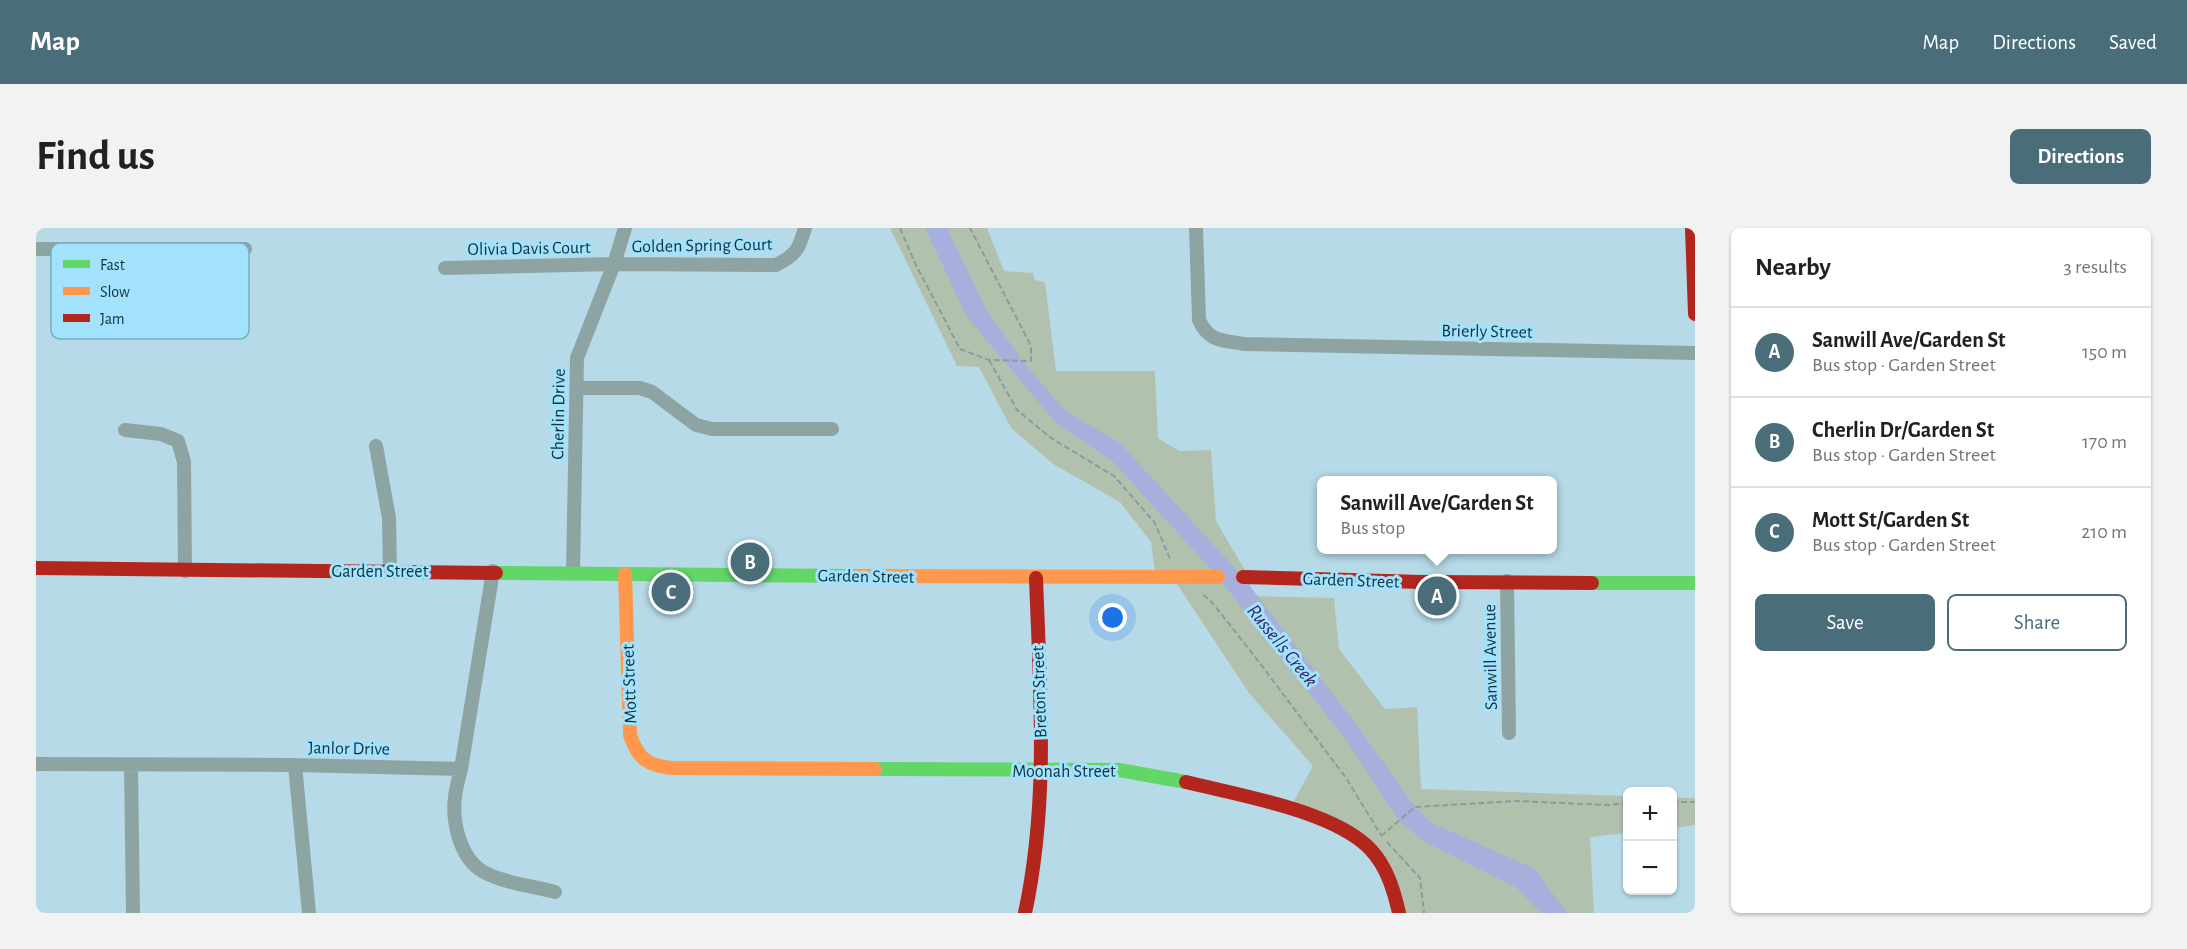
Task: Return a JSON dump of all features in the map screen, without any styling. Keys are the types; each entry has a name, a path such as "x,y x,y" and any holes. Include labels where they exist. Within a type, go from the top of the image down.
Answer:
{"street":[{"name":"Cherlin Drive","path":"573,573 577,358 614,264 625,228"},
{"name":"Golden Spring Court","path":"614,264 776,265 789,259 800,246 805,228"},
{"name":"Brierly Street","path":"1196,228 1199,320 1204,331 1213,338 1244,344 1278,345 1695,352"},
{"path":"1692,228 1695,314"},
{"name":"Olivia Davis Court","path":"445,268 614,264"},
{"path":"577,388 640,388 652,392 696,425 712,429 832,429"},
{"path":"125,430 161,434 178,441 184,462 185,571"},
{"path":"376,446 389,518 390,572"},
{"name":"Garden Street","path":"36,568 1036,578 1231,577 1422,582 1695,583"},
{"path":"493,571 455,798 456,825 463,849 478,869 497,877 555,892"},
{"name":"Mott Street","path":"625,574 630,735 640,757 653,765 672,768"},
{"name":"Breton Street","path":"1025,913 1032,887 1041,771 1036,578"},
{"name":"Sanwill Avenue","path":"1507,581 1509,733"},
{"name":"Janlor Drive","path":"36,764 295,765 461,769"},
{"path":"131,765 133,913"},
{"path":"295,765 309,913"},
{"name":"Moonah Street","path":"672,768 1119,770 1185,782 1299,811 1330,822 1355,837 1376,857 1385,870 1399,913"}],"path":[{"path":"900,228 915,263 960,349 989,360 1031,361 1031,346 970,228"},
{"path":"989,360 1017,410 1051,438 1114,476 1155,523 1170,556 1171,568 1183,578"},
{"path":"1201,593 1210,600 1256,657 1346,778 1382,836 1420,879 1424,913"},
{"path":"1382,836 1415,807 1516,801 1623,804"},
{"path":"1677,802 1695,802"}],"green space":[{"path":"890,228 987,228 1004,271 1033,273 1035,280 1045,282 1056,371 1155,371 1158,438 1179,451 1211,450 1216,521 1249,577 1251,596 1334,598 1339,649 1385,709 1417,707 1421,789 1623,796 1623,833 1590,837 1594,913 1399,913 1371,850 1290,808 1313,766 1249,693 1173,578 1156,578 1151,542 1120,502 1053,464 1011,428 979,367 957,366"},
{"path":"1677,798 1695,798 1695,825 1677,827"}],"water":[{"name":"Russells Creek","path":"925,228 947,228 986,309 1022,360 1065,411 1120,443 1243,577 1359,728 1415,807 1432,823 1535,869 1567,913 1541,913 1517,888 1425,842 1399,821 1347,741 1218,577 1113,462 1056,423 967,317"}],"traffic: fast":[{"path":"496,573 852,576"},
{"path":"1592,583 1695,583"},
{"path":"875,769 1119,770 1186,782"}],"traffic: slow":[{"path":"625,574 630,735 645,760 673,768 875,769"},
{"path":"852,576 1218,577"}],"traffic: jam":[{"path":"1692,228 1695,314"},
{"path":"36,568 496,573"},
{"path":"1243,577 1422,582 1592,583"},
{"path":"1025,913 1033,871 1040,788 1041,704 1036,578"},
{"path":"1186,782 1284,806 1334,825 1355,836 1371,850 1386,872 1399,913"}],"place":[{"name":"Cherlin Dr/Garden St","path":"750,562"},
{"name":"Mott St/Garden St","path":"671,592"},
{"name":"Sanwill Ave/Garden St","path":"1437,596"}]}
